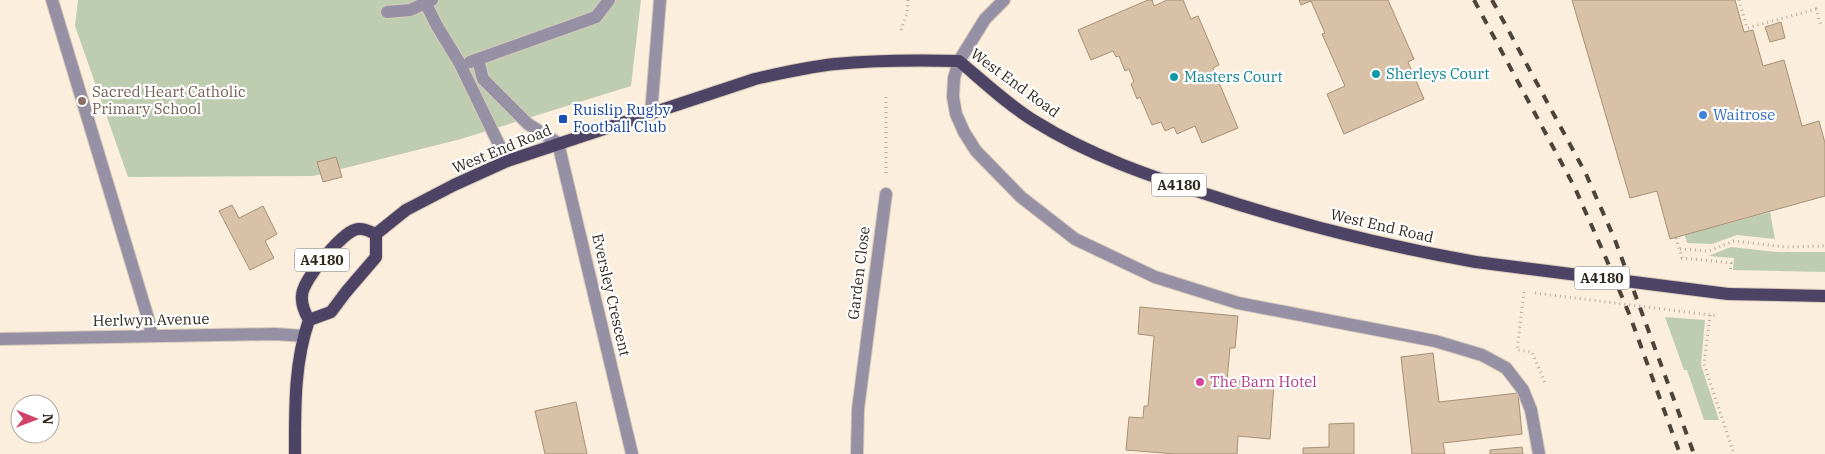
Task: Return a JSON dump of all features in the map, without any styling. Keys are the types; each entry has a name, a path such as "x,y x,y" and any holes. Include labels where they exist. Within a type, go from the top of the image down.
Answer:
{"main road":[{"name":"West End Road","path":"376,234 406,210 454,185 507,161 714,91 795,70 868,62 959,61 1035,122 1115,162 1264,213 1340,234 1476,262 1728,294 1825,296"},
{"name":"A4180","path":"356,229 376,234 376,257 331,312 309,320 301,296 325,256 339,241 356,229"},
{"path":"295,454 296,385 304,336 309,320"}],"street":[{"path":"52,0 152,336"},
{"path":"460,66 596,17 608,0"},
{"path":"650,114 660,0"},
{"path":"1004,0 985,19 959,61 954,78 953,97 956,114 964,132 976,151 1020,197 1076,239 1155,277 1238,303 1435,341 1482,355 1506,368 1524,390 1531,410 1539,454"},
{"path":"387,12 410,10 428,1 437,26 460,66 507,161"},
{"path":"478,60 483,79 528,124 558,143"},
{"name":"Eversley Crescent","path":"558,143 632,454"},
{"name":"Garden Close","path":"858,454 856,443 858,409 886,194"},
{"name":"Herlwyn Avenue","path":"0,339 275,334 304,336"}],"path":[{"path":"901,30 907,13 908,0"},
{"path":"1739,0 1747,28 1816,9 1821,26"},
{"path":"886,96 886,194"},
{"path":"1676,238 1682,258 1731,263 1730,273"},
{"path":"1680,249 1709,251 1734,242 1785,247 1825,246"},
{"path":"1515,290 1719,316"},
{"path":"1524,292 1518,350 1532,352"},
{"path":"1710,316 1704,364 1734,454"}],"green space":[{"path":"78,0 641,0 631,86 461,139 313,176 128,177 75,26"},
{"path":"1770,212 1775,239 1737,235 1712,244 1687,243 1685,235"},
{"path":"1731,247 1777,252 1825,252 1825,272 1733,270 1734,258 1708,256"},
{"path":"1665,317 1705,320 1701,365 1719,420 1704,420 1687,370 1684,370"}],"building":[{"name":"Masters Court","path":"1148,0 1152,0 1154,6 1167,0 1183,0 1191,19 1198,16 1219,65 1213,68 1238,128 1202,143 1195,126 1177,134 1174,127 1165,131 1161,122 1152,125 1140,97 1137,99 1131,84 1134,82 1129,69 1125,71 1119,56 1116,57 1113,51 1091,60 1078,30"},
{"name":"Sherleys Court","path":"1299,0 1388,0 1414,59 1408,62 1424,99 1344,134 1327,94 1345,86 1322,34 1325,33 1311,1 1301,5"},
{"name":"Waitrose","path":"1572,0 1735,0 1744,32 1753,30 1763,66 1784,60 1802,126 1819,121 1825,143 1825,196 1670,239 1657,191 1630,198"},
{"path":"1781,22 1785,38 1770,42 1765,27"},
{"path":"336,157 342,177 323,182 317,162"},
{"path":"232,205 239,218 263,206 277,234 265,241 274,258 250,270 219,211"},
{"name":"The Barn Hotel","path":"1140,307 1238,316 1235,348 1230,348 1227,380 1274,384 1270,439 1238,436 1237,454 1176,454 1126,450 1129,417 1143,418 1144,406 1148,406 1154,336 1138,334"},
{"path":"1433,353 1439,402 1518,393 1522,434 1443,443 1445,454 1412,454 1401,357"},
{"path":"576,402 587,454 545,454 535,411"},
{"path":"1354,423 1354,454 1303,454 1303,448 1329,447 1329,424"},
{"path":"1522,447 1523,454 1490,454 1490,450"}],"railway":[{"path":"1474,0 1575,188 1630,316 1680,454"},
{"path":"1492,0 1586,174 1615,240 1694,454"}],"place":[{"name":"Sherleys Court","path":"1376,74"},
{"name":"Masters Court","path":"1174,77"},
{"name":"Sacred Heart Catholic Primary School","path":"82,101"},
{"name":"Waitrose","path":"1703,115"},
{"name":"Ruislip Rugby Football Club","path":"563,119"},
{"name":"The Barn Hotel","path":"1200,382"}]}
